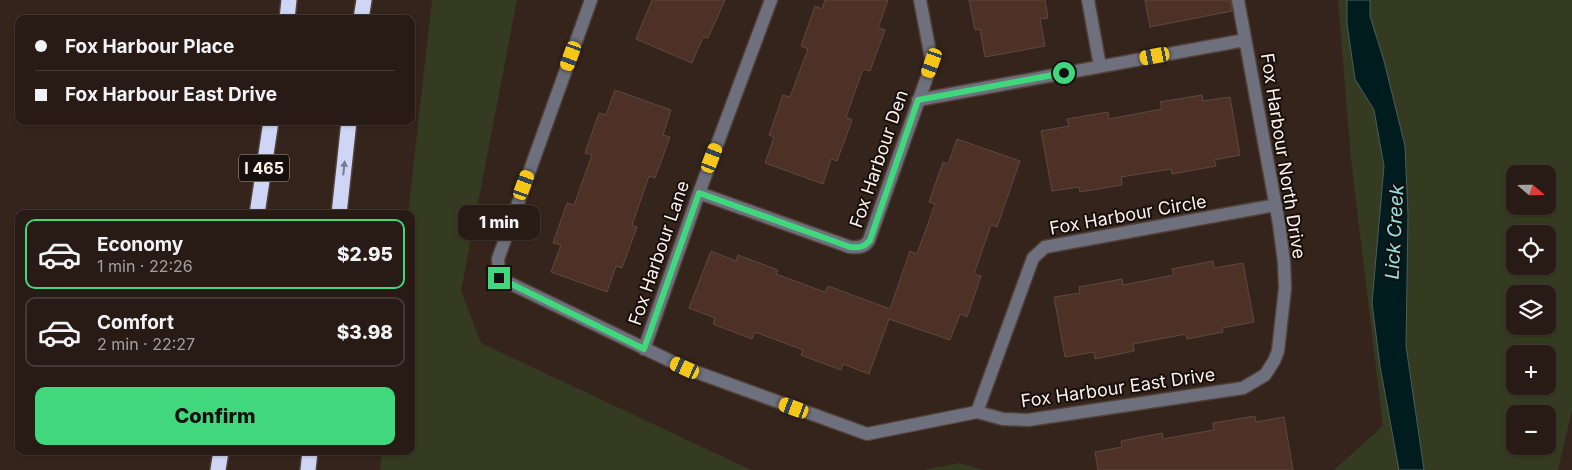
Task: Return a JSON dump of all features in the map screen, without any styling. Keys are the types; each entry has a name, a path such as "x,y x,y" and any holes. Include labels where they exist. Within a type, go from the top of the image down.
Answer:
{"highway":[{"path":"287,15 289,0"},
{"path":"362,15 364,0"},
{"name":"I 465","path":"258,210 270,125"},
{"path":"339,210 349,125"},
{"path":"218,470 220,455"},
{"path":"308,470 310,455"}],"street":[{"name":"Fox Harbour East Drive","path":"591,0 498,259 499,278 685,368 867,434 977,412 1003,419 1038,419 1243,388 1264,375"},
{"name":"Fox Harbour Lane","path":"644,349 699,193 771,0"},
{"name":"Fox Harbour Den","path":"699,193 850,247 856,248 866,245 870,240 932,63 920,0"},
{"path":"1088,0 1100,66"},
{"name":"Fox Harbour North Drive","path":"1238,0 1276,206 1284,262 1284,301 1278,351 1274,361 1264,375"},
{"path":"918,100 1245,40"},
{"name":"Fox Harbour Circle","path":"977,412 1032,258 1040,250 1045,247 1276,206"}],"green space":[{"path":"432,0 517,0 461,291 481,343 751,470 380,470 382,455 415,455 415,210 408,210"},
{"path":"1338,0 1572,0 1572,410 1558,470 1334,470 1383,426 1351,159"},
{"path":"959,463 983,470 923,470"}],"water":[{"name":"Lick Creek","path":"1347,0 1370,0 1370,16 1384,61 1405,146 1408,215 1406,346 1424,470 1399,470 1380,366 1372,303 1384,166 1374,110 1355,79 1347,24"}],"building":[{"path":"652,0 725,0 708,38 703,37 692,63 636,39"},
{"path":"825,0 888,0 878,28 885,30 870,71 863,69 846,117 852,120 837,161 831,159 823,184 765,163 774,137 769,135 783,95 790,97 808,49 801,46 815,6 822,9"},
{"path":"969,0 1045,0 1048,18 1040,19 1045,46 985,57 980,29 975,30"},
{"path":"1145,0 1230,0 1232,11 1150,27"},
{"path":"615,90 671,110 663,135 670,137 655,178 649,176 632,225 637,227 622,268 616,266 607,292 551,272 561,245 553,243 567,203 574,205 592,155 585,153 599,113 606,115"},
{"path":"1202,95 1203,101 1230,97 1240,155 1214,160 1216,166 1172,174 1171,169 1121,177 1122,185 1080,192 1079,187 1052,191 1041,131 1069,126 1067,119 1108,112 1109,119 1162,109 1160,102"},
{"path":"957,139 1020,161 997,227 991,225 974,274 981,276 967,317 960,314 950,340 889,319 869,374 843,364 841,370 801,355 803,350 755,332 752,339 713,324 715,318 689,308 711,251 736,261 738,255 778,270 776,274 825,292 828,286 890,309 910,251 917,254 935,204 929,202 943,162 948,164"},
{"path":"1213,261 1214,268 1243,263 1254,322 1222,328 1223,332 1187,339 1186,334 1133,344 1134,351 1095,359 1094,352 1065,357 1054,297 1080,293 1079,287 1122,279 1123,285 1174,275 1172,269"},
{"path":"1255,416 1256,422 1284,417 1293,470 1098,470 1095,452 1122,447 1121,441 1162,433 1163,439 1214,430 1213,423"}],"route":[{"path":"499,278 644,349 699,193 850,247 861,247 870,240 918,100 1064,73"}]}
